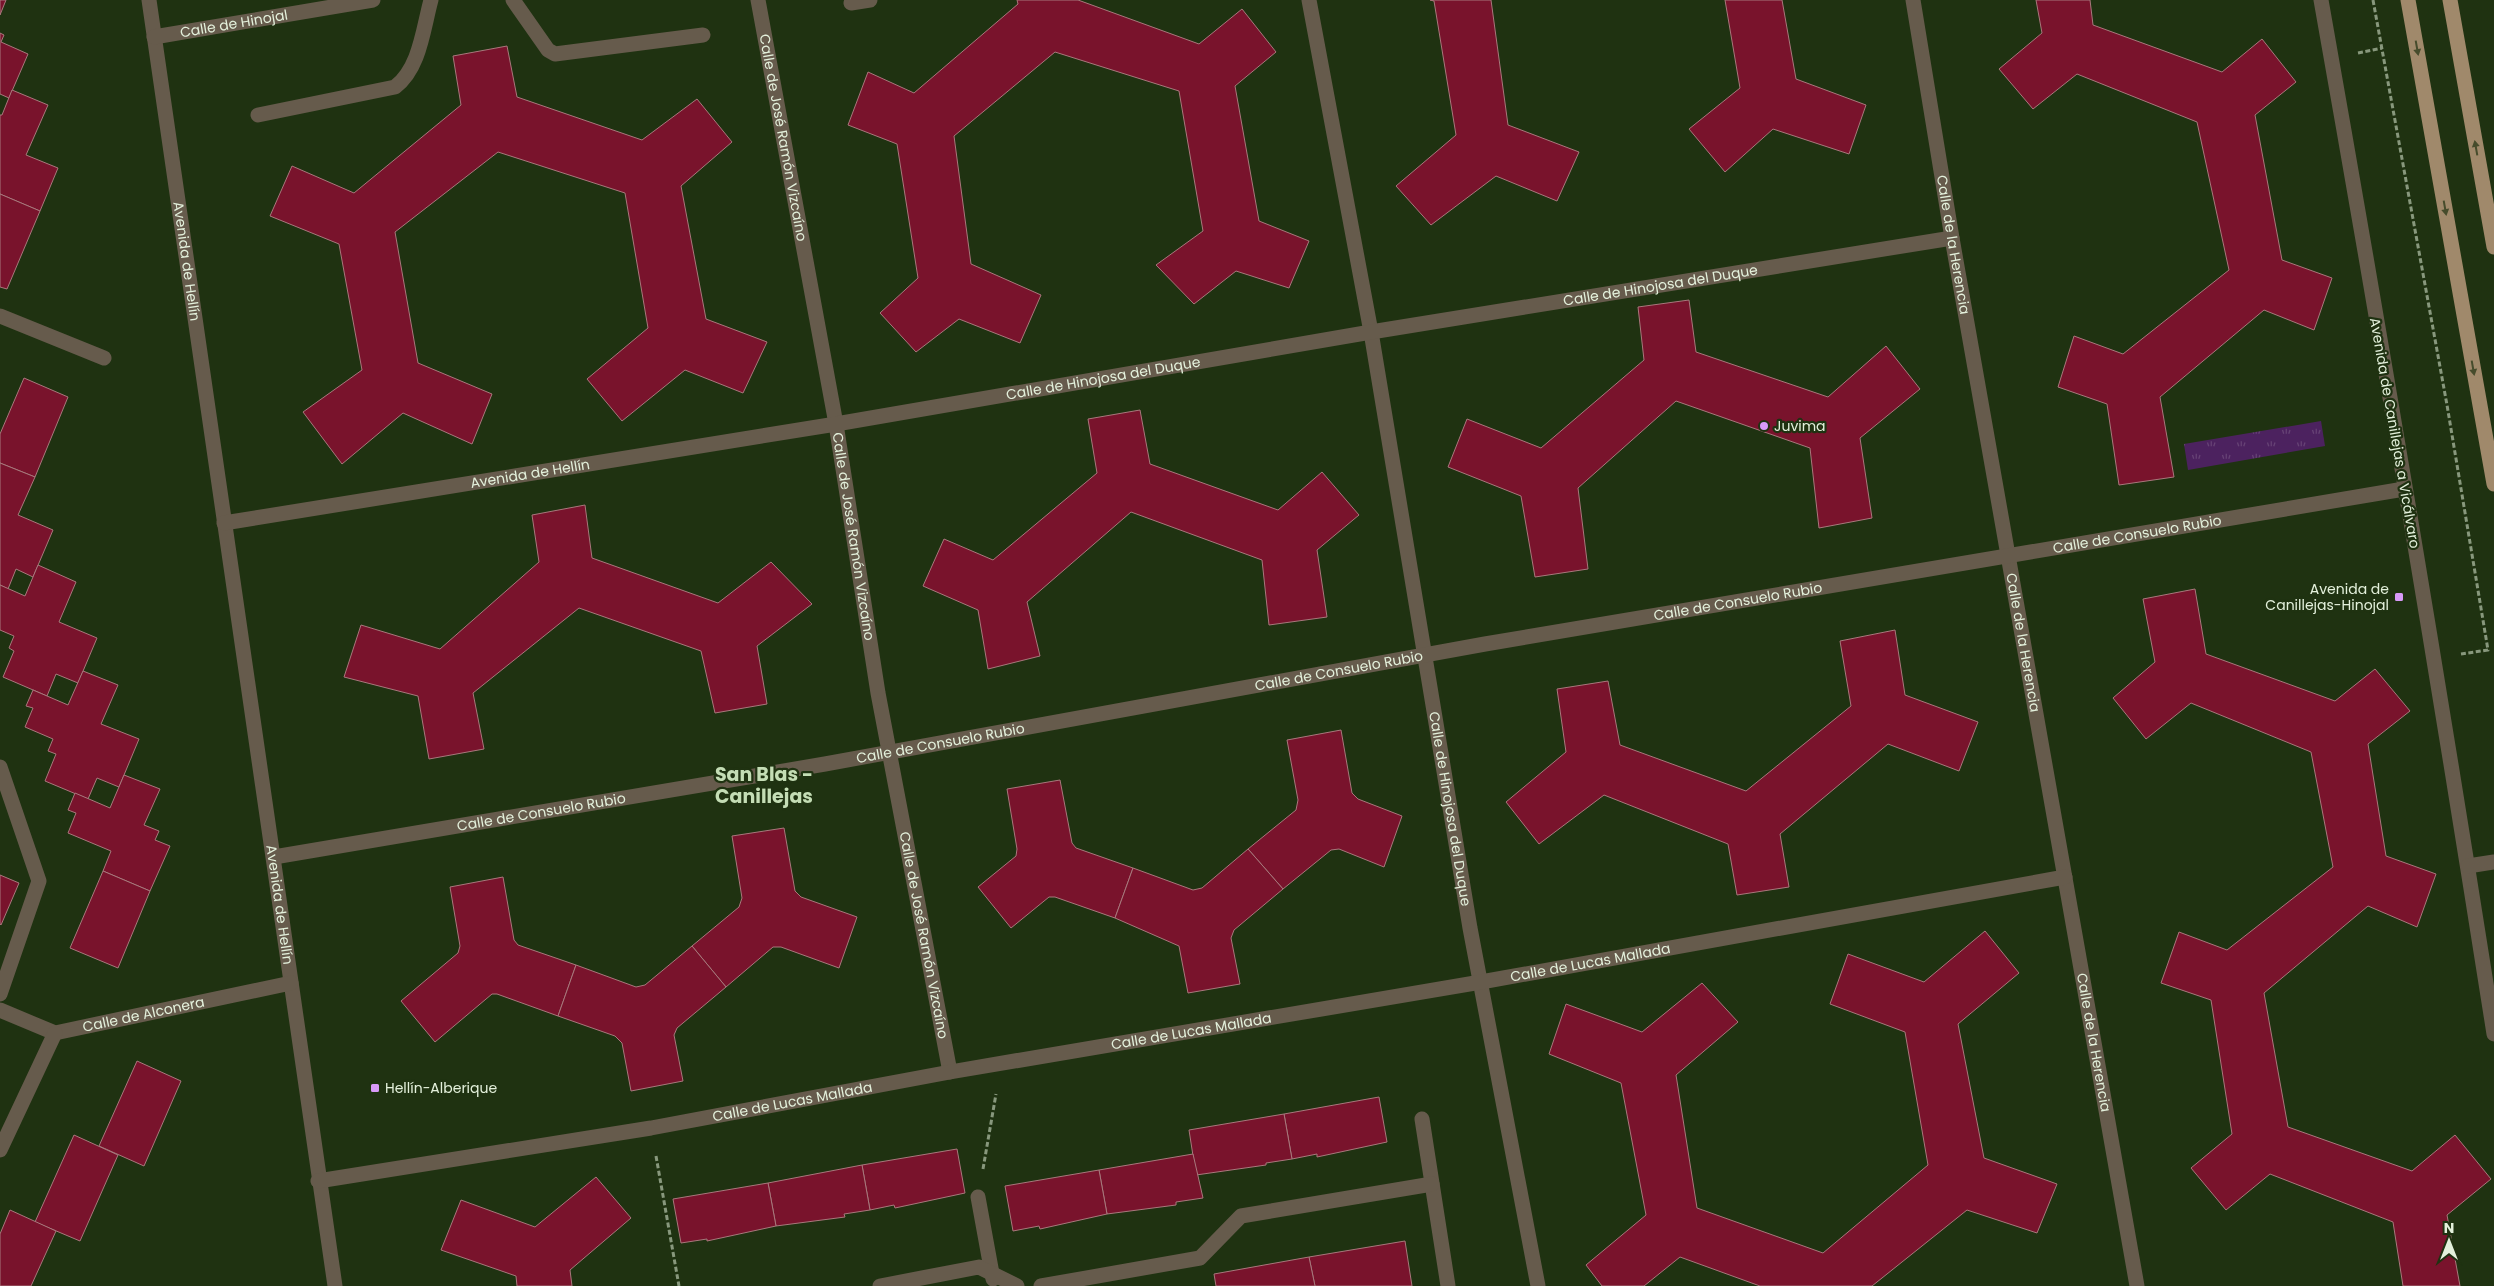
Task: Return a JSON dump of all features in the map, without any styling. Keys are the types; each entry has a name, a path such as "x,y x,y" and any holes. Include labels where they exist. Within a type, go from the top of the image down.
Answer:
{"main road":[{"path":"2408,0 2494,484"},
{"path":"2450,0 2494,247"}],"street":[{"name":"Avenida de Hellín","path":"149,0 274,858 318,1180 335,1286"},
{"name":"Calle de Hinojal","path":"154,37 373,0"},
{"path":"258,115 395,87 404,80 413,65 431,0"},
{"path":"513,0 548,50 555,54 703,35"},
{"name":"Calle de José Ramón Vizcaíno","path":"758,0 836,424 889,752 950,1072"},
{"path":"851,3 870,0"},
{"name":"Calle de Hinojosa del Duque","path":"1308,0 1371,332 1424,655 1481,982 1538,1286"},
{"name":"Calle de la Herencia","path":"1914,0 1952,238 2137,1286"},
{"name":"Avenida de Canillejas a Vicálvaro","path":"2321,0 2404,489 2436,659 2494,1034"},
{"name":"Calle de Hinojosa del Duque","path":"836,424 1371,332 1952,238"},
{"path":"0,316 104,358"},
{"name":"Avenida de Hellín","path":"224,523 836,424"},
{"name":"Calle de Consuelo Rubio","path":"274,858 889,752 1424,655 2404,489"},
{"path":"0,767 39,881 0,994"},
{"path":"2468,866 2494,862"},
{"name":"Calle de Lucas Mallada","path":"318,1180 651,1128 950,1072 1481,982 2065,877"},
{"name":"Calle de Alconera","path":"55,1033 290,983"},
{"path":"0,1010 55,1033 0,1150"},
{"path":"1422,1119 1448,1286"},
{"path":"1041,1286 1200,1258 1241,1216 1432,1184"},
{"path":"978,1197 993,1280"},
{"path":"880,1286 979,1267 993,1280 1017,1286"}],"path":[{"path":"2373,0 2447,405 2488,650 2436,659"},
{"path":"978,1197 1001,1064"},
{"path":"651,1128 679,1286"}],"green space":[{"path":"2321,421 2325,446 2188,470 2184,444"}],"building":[{"path":"0,0 6,0 0,15"},
{"path":"1017,0 1078,0 1199,44 1242,9 1276,52 1235,86 1259,221 1309,241 1289,288 1236,271 1194,304 1156,265 1203,231 1179,91 1055,52 954,136 971,264 1041,295 1020,343 959,319 916,352 880,313 918,278 897,144 848,125 868,72 914,93 1018,4"},
{"path":"1430,0 1491,0 1508,125 1579,152 1557,201 1496,176 1431,225 1396,186 1456,135 1434,1"},
{"path":"1725,0 1782,0 1796,79 1866,105 1849,154 1773,129 1725,172 1689,129 1740,88"},
{"path":"2036,0 2090,0 2093,25 2222,72 2262,39 2296,82 2255,115 2282,260 2332,278 2314,330 2264,310 2160,397 2174,477 2119,485 2107,404 2058,387 2074,336 2123,354 2229,270 2197,122 2077,74 2033,109 1999,69 2042,33"},
{"path":"0,33 4,35 1,42 28,54 9,98 0,94"},
{"path":"507,46 517,97 642,140 697,99 732,142 681,186 706,319 767,342 743,393 685,370 622,421 587,379 648,328 625,193 498,152 395,232 418,363 492,394 472,444 403,413 342,464 303,412 362,370 339,244 270,216 292,166 354,193 461,105 453,56"},
{"path":"12,90 48,105 26,155 58,168 40,211 0,194 0,115 2,115"},
{"path":"0,194 40,211 7,289 0,287"},
{"path":"1689,300 1696,352 1828,397 1886,346 1920,389 1860,438 1872,518 1819,528 1810,448 1676,401 1578,488 1588,569 1535,577 1521,496 1448,467 1467,419 1541,448 1644,360 1638,307"},
{"path":"24,378 68,397 35,477 0,463 0,434"},
{"path":"1140,410 1150,464 1278,510 1322,472 1359,515 1317,550 1327,617 1269,625 1262,560 1131,512 1027,602 1040,656 988,669 978,610 923,586 944,539 993,560 1097,473 1088,419"},
{"path":"0,463 35,477 18,515 53,530 33,577 16,569 8,589 0,585"},
{"path":"585,505 592,558 718,603 771,562 812,604 757,646 767,704 715,713 701,651 579,608 473,693 484,749 429,759 418,696 344,677 361,625 440,649 539,562 532,515"},
{"path":"38,565 76,582 59,622 97,638 78,683 56,674 47,696 3,677 14,651 9,648 14,636 0,630 0,585 25,596"},
{"path":"2195,589 2206,654 2335,701 2375,669 2410,711 2368,744 2386,856 2436,874 2417,927 2368,906 2264,993 2288,1127 2412,1171 2455,1135 2491,1179 2447,1215 2460,1286 2403,1286 2393,1222 2270,1174 2226,1210 2191,1168 2232,1134 2211,1000 2161,983 2179,932 2227,950 2333,867 2311,752 2191,703 2146,739 2113,698 2155,662 2143,599"},
{"path":"1895,630 1905,695 1978,722 1959,771 1888,744 1780,834 1789,887 1737,895 1728,844 1604,795 1539,844 1506,802 1566,752 1557,689 1608,681 1620,745 1746,791 1851,706 1840,641"},
{"path":"83,671 118,685 101,724 139,739 119,787 97,778 88,799 45,781 56,754 48,751 53,739 25,727 33,708 26,706 33,690 68,705"},
{"path":"1341,730 1352,793 1358,799 1402,816 1384,867 1339,849 1331,850 1283,889 1248,849 1296,810 1298,800 1287,740"},
{"path":"124,775 160,789 144,825 159,831 155,840 170,846 150,891 103,871 111,851 68,833 76,813 68,810 75,793 110,808"},
{"path":"1060,780 1072,843 1076,848 1133,868 1115,918 1055,897 1049,897 1011,928 978,887 1016,856 1017,849 1007,789"},
{"path":"784,828 795,891 801,897 857,917 839,968 781,947 773,947 726,987 692,946 739,907 742,898 732,836"},
{"path":"1248,849 1283,889 1234,930 1231,938 1240,984 1188,993 1179,946 1115,918 1133,868 1193,890 1202,888"},
{"path":"103,871 150,891 118,968 70,948"},
{"path":"0,875 19,883 1,925 0,924"},
{"path":"503,877 514,940 518,945 576,965 558,1016 497,994 492,994 435,1042 401,1001 458,953 460,946 450,887"},
{"path":"1985,931 2019,973 1958,1024 1984,1158 2057,1184 2037,1233 1967,1210 1872,1286 1760,1286 1680,1257 1644,1286 1602,1286 1586,1265 1646,1215 1621,1083 1549,1054 1566,1004 1642,1032 1702,983 1738,1022 1676,1075 1697,1208 1823,1253 1928,1165 1905,1032 1830,1004 1848,954 1924,982"},
{"path":"692,946 726,987 677,1028 674,1035 683,1081 631,1091 622,1043 615,1036 558,1016 576,965 636,987 645,985"},
{"path":"137,1061 181,1081 144,1166 99,1146"},
{"path":"1379,1097 1387,1142 1317,1157 1317,1154 1292,1159 1284,1114"},
{"path":"1284,1114 1292,1159 1266,1163 1266,1165 1196,1175 1189,1130"},
{"path":"74,1135 118,1155 80,1241 35,1222"},
{"path":"957,1149 965,1193 895,1208 894,1205 870,1210 862,1165"},
{"path":"1193,1154 1203,1198 1176,1202 1176,1205 1107,1214 1099,1170"},
{"path":"862,1165 870,1210 844,1214 845,1217 776,1226 768,1183"},
{"path":"1099,1170 1107,1214 1040,1229 1039,1226 1013,1231 1005,1186"},
{"path":"596,1177 631,1218 570,1270 572,1286 517,1286 516,1276 441,1250 461,1200 535,1227"},
{"path":"768,1183 776,1226 707,1241 707,1239 681,1243 673,1199"},
{"path":"10,1210 56,1231 31,1286 0,1286 0,1234"},
{"path":"1405,1241 1412,1286 1315,1286 1309,1257"},
{"path":"1309,1257 1315,1286 1216,1286 1214,1274"}],"place":[{"name":"Juvima","path":"1764,426"},
{"name":"Avenida de Canillejas-Hinojal","path":"2399,597"},
{"name":"Hellín-Alberique","path":"375,1088"}],"district":[{"name":"San Blas - Canillejas","path":"764,785"}]}
